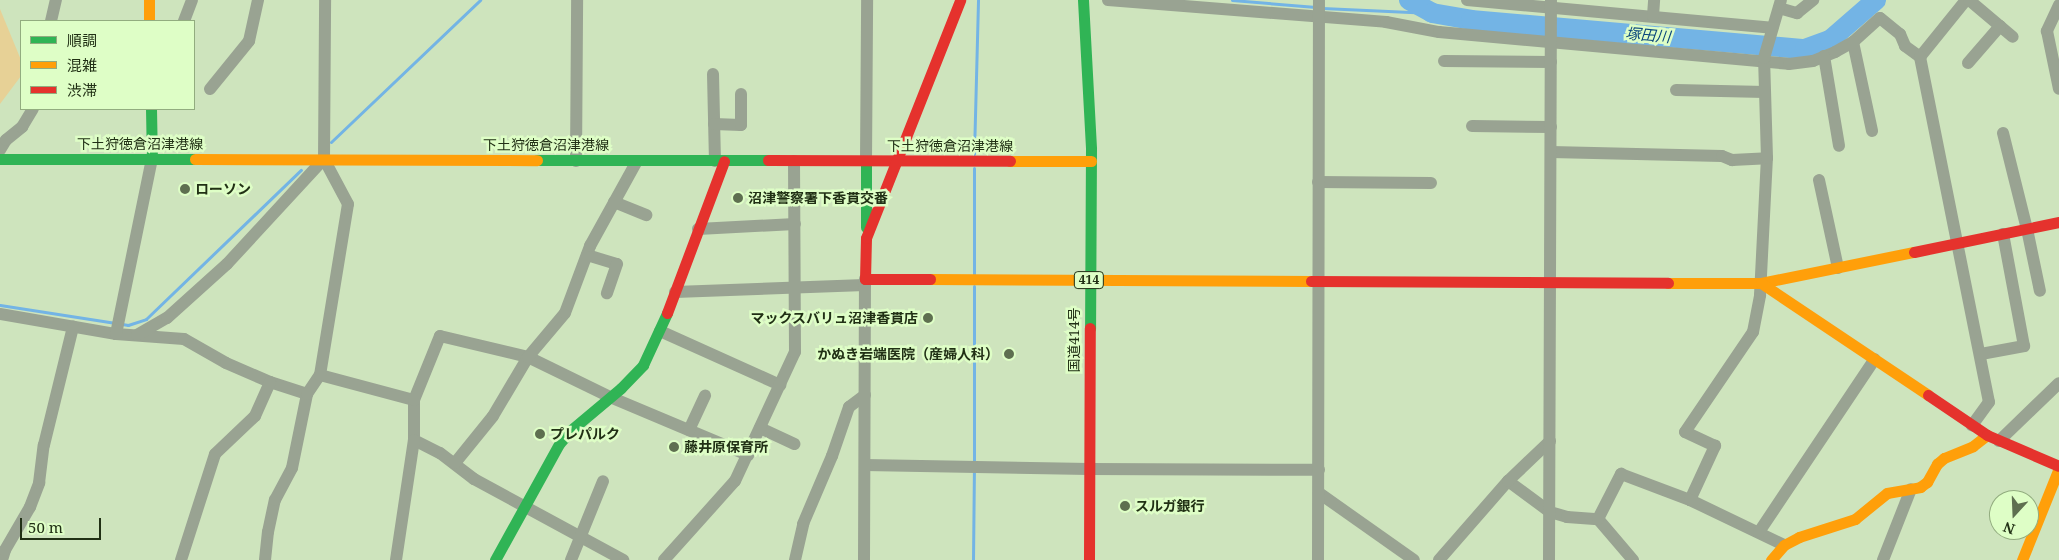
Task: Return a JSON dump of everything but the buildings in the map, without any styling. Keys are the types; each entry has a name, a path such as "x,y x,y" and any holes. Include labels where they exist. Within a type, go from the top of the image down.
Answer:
{"main road":[{"path":"149,0 149,20"},
{"path":"866,238 960,0"},
{"name":"国道414号","path":"1083,0 1091,161 1089,560"},
{"path":"151,110 152,159"},
{"name":"下土狩徳倉沼津港線","path":"0,159 1091,161"},
{"path":"495,560 559,444 571,430 610,397 643,365 660,332 698,229 720,161"},
{"path":"866,161 865,282 1089,280 1761,283 2059,222"},
{"path":"1761,283 1987,435 2059,467 2022,560"},
{"path":"1771,560 1784,545 1799,537 1855,519 1887,493 1920,487 1927,482 1936,464 1944,458 1973,446 1987,435"}],"street":[{"path":"51,20 55,0"},
{"path":"184,20 192,0"},
{"path":"210,89 249,40 258,0"},
{"path":"265,560 268,532 275,500 292,468 307,394 320,375 348,204 324,159 325,0"},
{"path":"576,160 577,0"},
{"path":"866,161 867,0"},
{"path":"1108,0 1386,22 1439,32 1765,60 1789,64 1813,61 1853,42 1880,18 1900,34 1905,46 1920,57 1990,402 1972,425"},
{"path":"1318,560 1319,0"},
{"path":"1467,0 1653,16 1772,30"},
{"path":"1653,16 1654,0"},
{"path":"1690,500 1716,446 1684,432 1752,332 1761,283 1767,158 1765,60 1772,30 1780,4 1798,13 1813,0"},
{"path":"1920,57 1967,0 2013,37"},
{"path":"2059,5 2046,31 2057,68 2059,89"},
{"path":"1549,560 1551,6"},
{"path":"1968,64 2000,26"},
{"path":"1853,42 1872,131"},
{"path":"1824,56 1840,146"},
{"path":"1444,61 1551,62"},
{"path":"713,74 714,124 720,161"},
{"path":"1676,90 1765,92"},
{"path":"714,124 741,125 741,94"},
{"path":"0,150 6,140 22,127 32,110"},
{"path":"1472,126 1551,127"},
{"path":"2003,132 2040,291"},
{"path":"1551,152 1722,156 1732,160 1767,158"},
{"path":"116,334 152,159"},
{"path":"137,335 167,318 227,264 324,159"},
{"path":"455,463 493,416 528,358 565,314 587,255 637,160"},
{"path":"664,560 735,481 795,352 794,161"},
{"path":"1819,180 1838,268"},
{"path":"1318,182 1431,183"},
{"path":"614,202 646,215"},
{"path":"698,229 795,224"},
{"path":"1981,354 2024,346 2003,234"},
{"path":"587,255 618,264 607,293"},
{"path":"675,292 865,282 864,560"},
{"path":"0,314 116,334 184,339 226,363 270,382 307,394"},
{"path":"2,560 5,550 30,507 39,483 44,445 73,327"},
{"path":"660,332 780,385"},
{"path":"396,560 414,440 414,400 440,336 528,358 610,397 748,455"},
{"path":"1759,532 1875,359"},
{"path":"320,375 414,400"},
{"path":"182,560 216,454 255,416 270,382"},
{"path":"1998,441 2059,383"},
{"path":"794,560 803,524 832,456 849,407 865,395"},
{"path":"690,430 705,396"},
{"path":"760,428 795,444"},
{"path":"414,440 455,463 474,479 524,508 623,560"},
{"path":"1439,560 1508,481 1550,440"},
{"path":"864,465 1088,469 1319,470"},
{"path":"1598,519 1621,474 1690,500 1784,545"},
{"path":"571,560 582,537 603,481"},
{"path":"1508,481 1550,512 1598,519 1633,560"},
{"path":"1883,560 1911,489"},
{"path":"1318,493 1414,560"}],"shaded area":[{"path":"0,9 20,58 20,77 0,104"}],"waterway":[{"path":"331,142 480,0"},
{"path":"974,154 978,0"},
{"path":"1232,0 1316,7"},
{"name":"塚田川","path":"1409,0 1432,13 1471,20 1805,49 1830,40 1876,0"},
{"path":"1322,8 1432,13"},
{"path":"974,168 974,274"},
{"path":"122,324 128,325 146,319 301,170"},
{"path":"974,286 974,464"},
{"path":"0,305 116,323"},
{"path":"973,560 974,471"}],"traffic: fast":[{"path":"1083,0 1091,149 1090,328"},
{"path":"151,110 152,159"},
{"path":"0,159 195,159"},
{"path":"537,160 768,160"},
{"path":"866,161 866,227"},
{"path":"495,560 559,444 571,430 621,388 643,365 667,313"}],"traffic: slow":[{"path":"149,0 149,20"},
{"path":"195,159 537,160"},
{"path":"1010,161 1091,161"},
{"path":"1668,283 1761,283 1914,252"},
{"path":"930,279 1311,281"},
{"path":"1761,283 1928,395"},
{"path":"1771,560 1784,545 1799,537 1855,519 1887,493 1920,487 1927,482 1937,464 1944,458 1973,446 1987,435"},
{"path":"2022,560 2059,468"}],"traffic: jam":[{"path":"930,279 865,279 866,238 960,0"},
{"path":"768,160 1010,161"},
{"path":"667,313 724,161"},
{"path":"1914,252 2059,222"},
{"path":"1311,281 1668,283"},
{"path":"1089,560 1090,328"},
{"path":"1928,395 1987,435 2059,466"}],"place":[{"name":"ローソン","path":"185,189"},
{"name":"沼津警察署下香貫交番","path":"738,198"},
{"name":"マックスバリュ沼津香貫店","path":"928,318"},
{"name":"かぬき岩端医院（産婦人科）","path":"1009,354"},
{"name":"プレパルク","path":"540,434"},
{"name":"藤井原保育所","path":"674,447"},
{"name":"スルガ銀行","path":"1125,506"}]}
